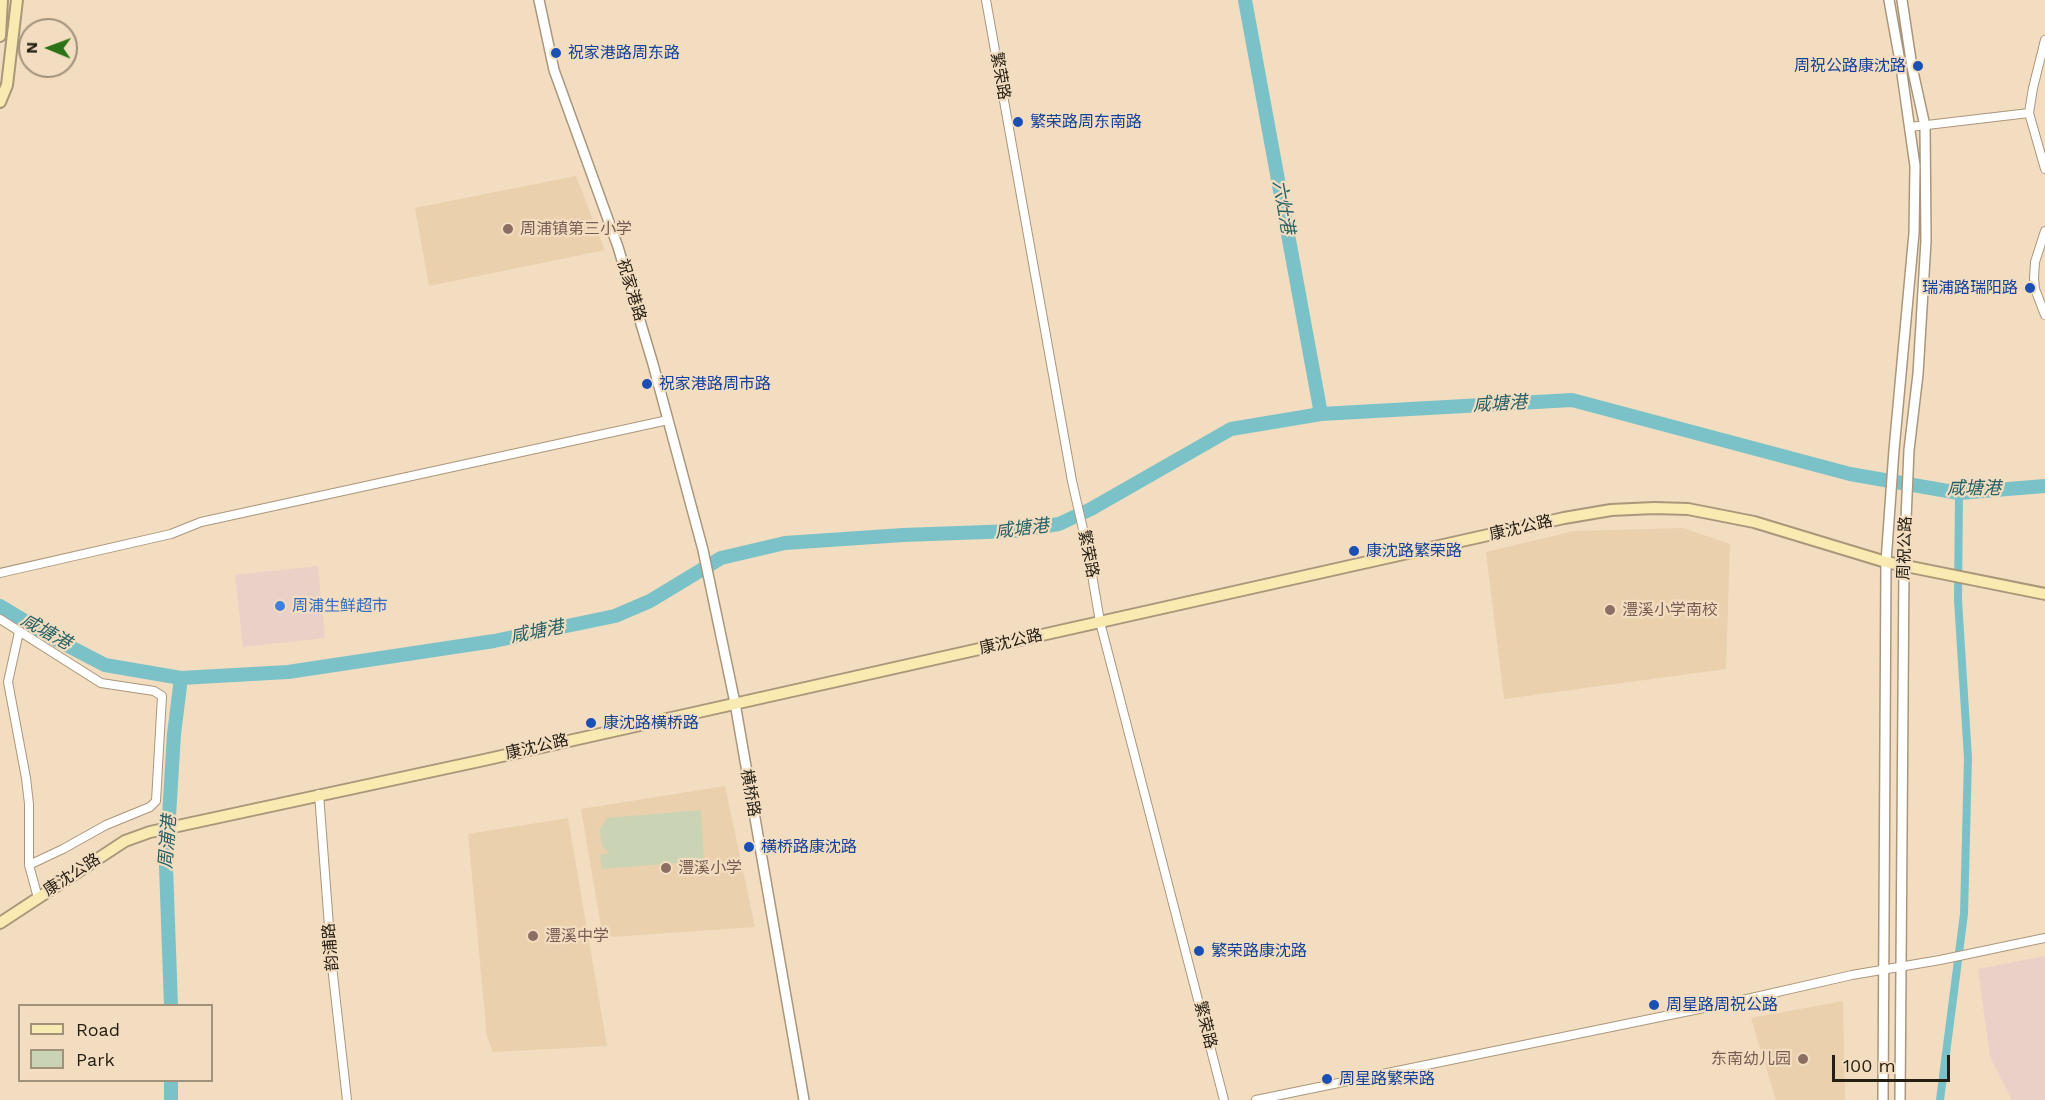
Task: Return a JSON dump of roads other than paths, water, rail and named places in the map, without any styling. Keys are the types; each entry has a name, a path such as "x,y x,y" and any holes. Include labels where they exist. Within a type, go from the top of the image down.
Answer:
{"main road":[{"path":"0,36 2,0"},
{"path":"0,102 7,85 17,0"},
{"name":"康沈公路","path":"0,923 125,841 150,832 1564,518 1611,510 1688,509 1754,522 1886,561 2045,594"}],"street":[{"name":"祝家港路","path":"538,0 554,70 618,247 668,420 713,593"},
{"name":"繁荣路","path":"986,0 1073,486 1088,551 1100,622 1224,1100"},
{"name":"周祝公路","path":"1883,1100 1886,970 1886,561 1914,233 1915,166 1889,0"},
{"name":"周祝公路","path":"1900,1100 1899,968 1904,565 1926,240 1925,126 1912,67 1902,0"},
{"path":"2045,40 2032,88 2029,113 2045,169"},
{"path":"1910,127 2029,113"},
{"path":"2045,231 2035,261 2034,278 2035,289 2045,315"},
{"path":"0,573 171,534 201,522 668,420"},
{"name":"横桥路","path":"713,593 735,703 804,1100"},
{"path":"0,619 100,683 154,691 162,696 156,801 150,807 106,825 29,865"},
{"path":"19,632 8,682 29,804 29,865 38,898"},
{"name":"韵浦路","path":"319,794 332,966 346,1100"},
{"path":"1256,1100 1738,1001 1852,975 2045,939"}],"waterway":[{"name":"六灶港","path":"1245,0 1321,414"},
{"name":"咸塘港","path":"0,606 55,639 105,665 181,678 288,672 494,641 615,616 650,601 721,558 785,543 903,535 1014,531 1059,524 1091,509 1231,429 1321,414 1572,400 1850,474 1959,493 2045,486"},
{"path":"1940,1100 1964,914 1968,758 1958,600 1959,493"},
{"name":"周浦港","path":"171,1004 166,866 174,734 181,678"},
{"name":"周浦港","path":"171,1082 171,1100"}],"place":[{"name":"祝家港路周东路","path":"556,53"},
{"name":"周祝公路康沈路","path":"1918,66"},
{"name":"繁荣路周东南路","path":"1018,122"},
{"name":"周浦镇第三小学","path":"508,229"},
{"name":"瑞浦路瑞阳路","path":"2030,288"},
{"name":"祝家港路周市路","path":"647,384"},
{"name":"康沈路繁荣路","path":"1354,551"},
{"name":"周浦生鲜超市","path":"280,606"},
{"name":"澧溪小学南校","path":"1610,610"},
{"name":"康沈路横桥路","path":"591,723"},
{"name":"横桥路康沈路","path":"749,847"},
{"name":"澧溪小学","path":"666,868"},
{"name":"澧溪中学","path":"533,936"},
{"name":"繁荣路康沈路","path":"1199,951"},
{"name":"周星路周祝公路","path":"1654,1005"},
{"name":"东南幼儿园","path":"1803,1059"},
{"name":"周星路繁荣路","path":"1327,1079"}]}
